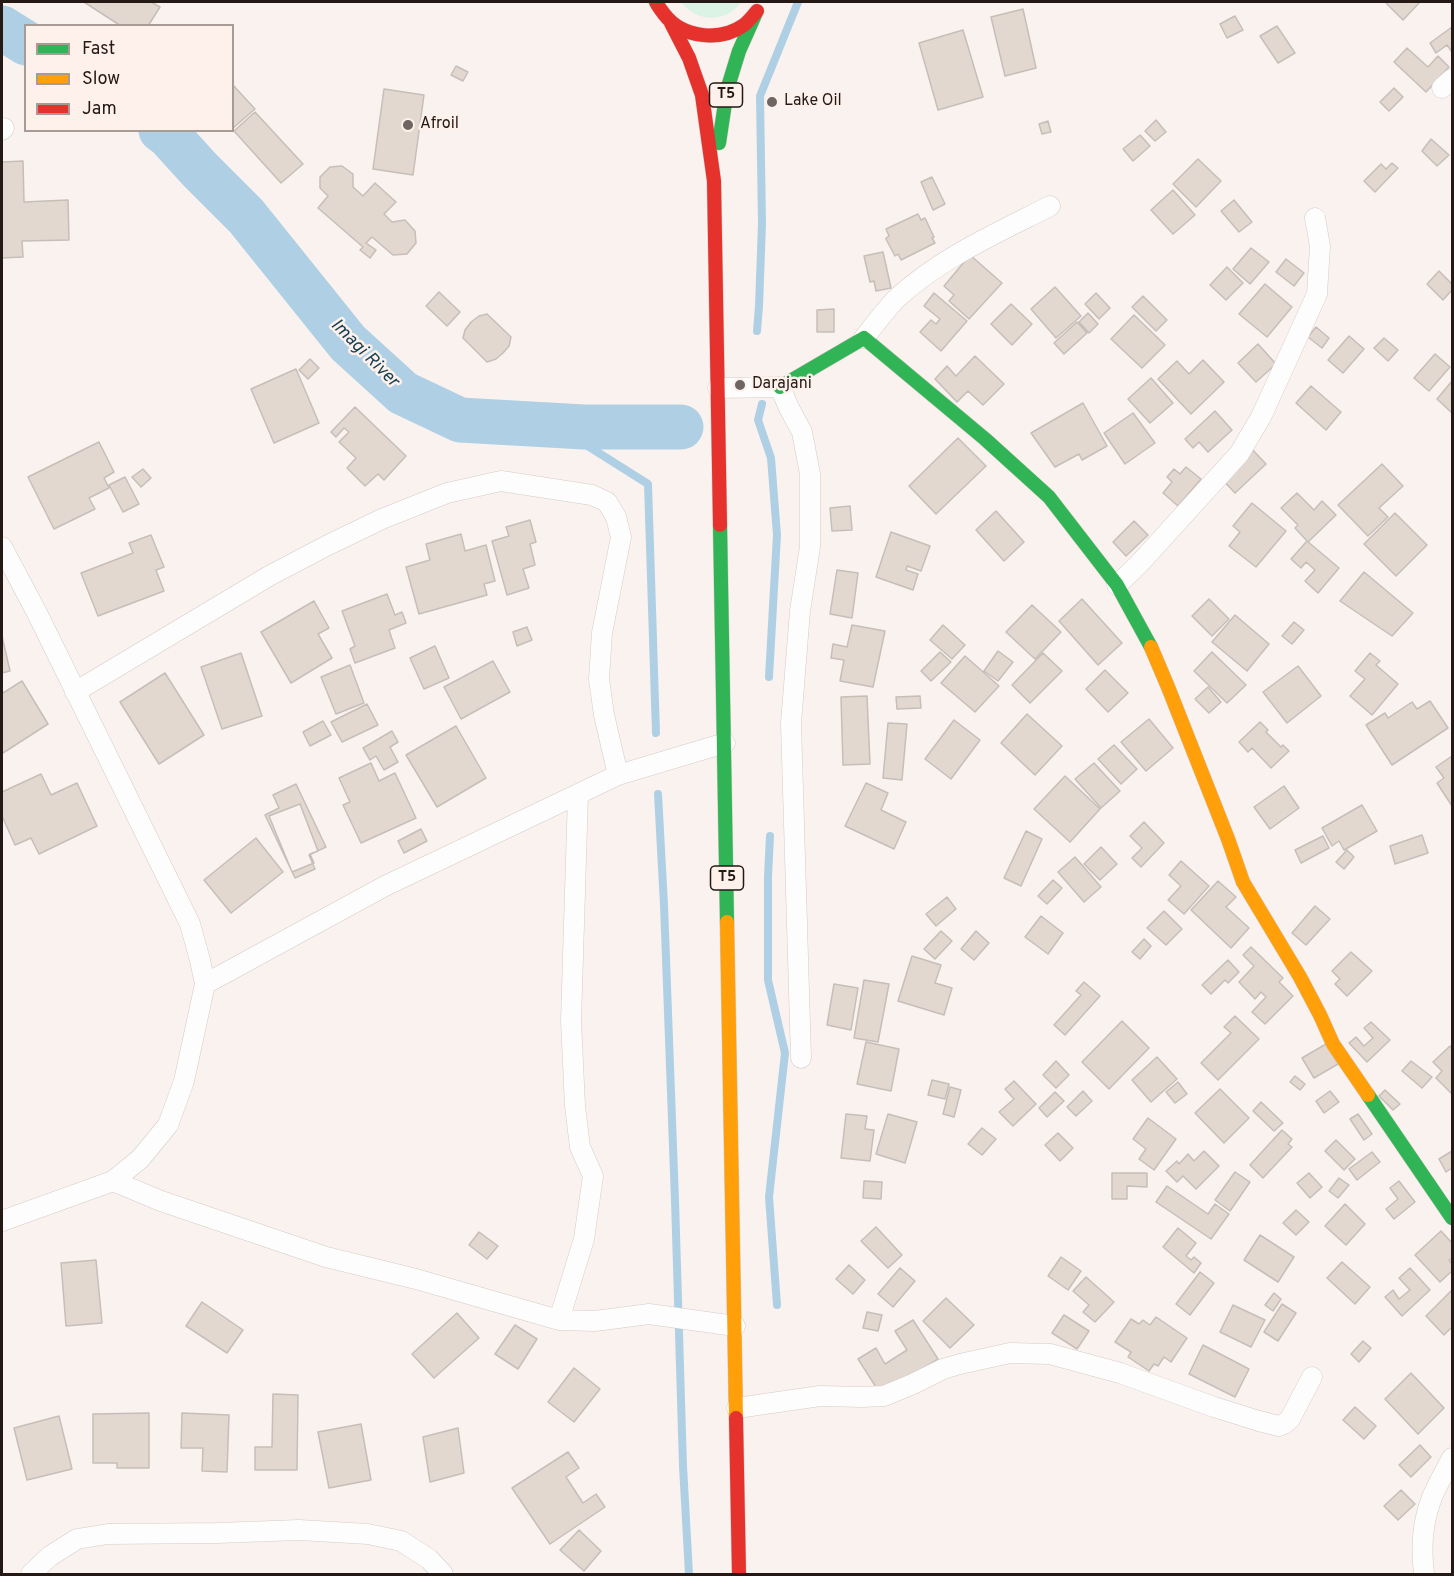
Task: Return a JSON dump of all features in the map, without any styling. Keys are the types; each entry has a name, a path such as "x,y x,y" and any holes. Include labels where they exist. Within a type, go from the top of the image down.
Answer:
{"main road":[{"name":"T5","path":"714,181 727,90 739,51 763,2"},
{"name":"T5","path":"656,3 672,23 689,58 702,95 714,181 740,1575"},
{"name":"T5","path":"672,23 691,34 715,37 730,33 755,15"},
{"path":"780,387 864,338 1049,497 1117,585 1147,639 1168,687 1243,882 1300,977 1333,1044 1452,1218"}],"street":[{"path":"864,338 895,300 924,276 968,248 1050,206"},
{"path":"1117,585 1239,454 1260,417 1317,294 1320,246 1315,218"},
{"path":"718,388 780,387 802,432 810,474 810,547 800,611 790,723 801,1058"},
{"path":"75,692 269,576 373,523 436,498 501,481 580,493 592,495 607,502 616,517 621,537 602,633 599,679 604,715 618,775"},
{"path":"2,547 37,613 190,924 205,984 184,1081 168,1125 140,1159 113,1181 2,1221"},
{"path":"205,984 385,886 618,775 725,743"},
{"path":"559,1320 584,1239 593,1176 580,1147 575,1106 571,1021 578,794"},
{"path":"113,1181 161,1201 326,1257 416,1279 559,1320 595,1321 649,1314 735,1326"},
{"path":"736,1408 820,1396 884,1396 943,1369 1010,1353 1030,1353 1050,1354 1120,1373 1214,1407 1279,1426 1290,1419 1312,1377"},
{"path":"1424,1575 1423,1531 1431,1500 1452,1458"},
{"path":"31,1575 50,1556 77,1539 108,1534 299,1530 368,1534 401,1541 429,1559 444,1575"}],"green space":[{"path":"681,2 741,2 727,14 711,18 695,14"}],"building":[{"path":"84,2 151,2 160,7 149,24 118,24"},
{"path":"1387,2 1420,2 1403,20"},
{"path":"1023,9 1036,68 1005,76 991,17"},
{"path":"1235,16 1243,30 1227,38 1220,24"},
{"path":"1277,26 1295,53 1278,63 1260,36"},
{"path":"1452,27 1452,52 1447,45 1436,53 1430,43"},
{"path":"963,30 983,97 938,110 919,43"},
{"path":"1407,48 1428,67 1438,56 1449,67 1426,92 1394,62"},
{"path":"456,66 468,72 463,81 451,75"},
{"path":"234,86 255,109 234,127"},
{"path":"1394,88 1403,97 1389,111 1380,102"},
{"path":"384,89 424,95 413,175 373,169"},
{"path":"255,112 303,164 281,183 234,131"},
{"path":"1156,120 1166,132 1155,141 1145,131"},
{"path":"1048,121 1051,132 1042,134 1039,124"},
{"path":"1140,135 1150,146 1133,161 1123,149"},
{"path":"1431,139 1449,155 1437,166 1422,151"},
{"path":"1198,159 1221,181 1196,207 1173,184"},
{"path":"23,161 24,202 68,200 69,240 22,241 23,257 2,258 2,162"},
{"path":"1392,163 1398,168 1375,192 1364,181 1381,164 1386,169"},
{"path":"342,166 353,174 353,187 363,196 375,183 396,202 384,214 392,222 405,220 415,231 416,243 407,254 393,255 372,237 366,243 376,250 370,258 360,250 363,247 318,208 328,196 320,188 320,177 330,167"},
{"path":"932,177 945,204 933,210 921,182"},
{"path":"1173,190 1195,215 1173,234 1151,210"},
{"path":"1234,200 1252,222 1239,232 1221,211"},
{"path":"918,214 921,220 925,218 935,243 901,260 898,254 895,256 886,239 889,236 886,229"},
{"path":"1251,248 1269,262 1250,284 1233,269"},
{"path":"883,252 891,288 876,291 874,281 870,282 864,256"},
{"path":"970,255 1002,283 969,319 949,301 954,295 944,286"},
{"path":"1286,259 1304,273 1294,286 1276,272"},
{"path":"1227,267 1243,283 1226,300 1210,285"},
{"path":"1439,271 1452,284 1452,290 1443,300 1427,284"},
{"path":"1265,284 1292,307 1267,337 1239,314"},
{"path":"1055,287 1081,316 1056,338 1031,309"},
{"path":"439,292 460,312 447,326 426,306"},
{"path":"934,293 967,321 941,351 920,332 931,320 936,324 940,319 924,306"},
{"path":"1096,293 1110,308 1099,319 1085,304"},
{"path":"1143,296 1167,320 1156,331 1132,307"},
{"path":"1011,304 1032,324 1012,345 991,324"},
{"path":"834,309 834,332 817,332 817,310"},
{"path":"1088,313 1098,324 1089,333 1079,322"},
{"path":"487,314 511,337 509,346 503,353 487,362 463,338 471,322"},
{"path":"1134,315 1165,345 1142,368 1111,339"},
{"path":"1077,322 1087,333 1064,354 1054,343"},
{"path":"1316,327 1329,338 1322,348 1308,337"},
{"path":"1349,336 1364,349 1343,373 1328,360"},
{"path":"1384,338 1398,350 1388,361 1374,348"},
{"path":"1258,344 1276,364 1256,382 1238,363"},
{"path":"1435,354 1450,367 1429,391 1414,378"},
{"path":"975,356 1004,384 983,405 968,391 957,402 935,379 947,366 956,376"},
{"path":"310,359 319,368 308,379 299,370"},
{"path":"1203,360 1224,382 1191,414 1158,379 1177,361 1189,374"},
{"path":"296,369 319,423 274,443 251,389"},
{"path":"1151,378 1173,403 1150,423 1128,399"},
{"path":"1452,381 1452,413 1437,399"},
{"path":"1311,386 1341,412 1326,430 1296,403"},
{"path":"1083,403 1107,446 1082,460 1079,454 1055,467 1031,433"},
{"path":"355,407 406,456 384,480 378,474 365,486 347,468 356,458 339,442 349,432 344,428 336,437 331,432"},
{"path":"1215,411 1232,430 1208,452 1199,442 1193,448 1185,439"},
{"path":"1133,413 1155,443 1125,464 1104,433"},
{"path":"958,438 986,466 936,514 909,486"},
{"path":"99,442 114,472 104,478 109,488 89,498 95,509 54,529 28,477"},
{"path":"1249,446 1266,464 1235,493 1219,476"},
{"path":"1382,464 1403,486 1379,508 1388,517 1368,536 1338,505"},
{"path":"1186,467 1201,479 1178,506 1163,493 1172,482 1167,477 1174,469 1180,474"},
{"path":"143,469 151,478 141,487 132,477"},
{"path":"125,477 139,504 123,512 109,485"},
{"path":"1297,493 1314,510 1322,501 1336,515 1308,542 1295,528 1298,525 1281,508"},
{"path":"1252,503 1286,531 1256,567 1229,546 1240,532 1233,526"},
{"path":"850,506 852,530 832,531 830,508"},
{"path":"996,511 1024,542 1004,561 976,530"},
{"path":"1395,513 1427,545 1396,576 1364,544"},
{"path":"530,520 536,542 530,544 535,565 523,569 529,588 507,595 492,541 509,536 506,527"},
{"path":"1134,521 1148,535 1126,556 1113,542"},
{"path":"891,532 930,546 921,571 907,566 906,570 918,574 913,590 876,577"},
{"path":"461,534 465,551 486,545 495,581 484,584 487,595 419,614 406,567 430,560 426,544"},
{"path":"151,535 164,567 156,570 164,591 98,616 81,573 133,553 129,543"},
{"path":"1307,541 1339,568 1318,593 1305,581 1315,570 1306,562 1301,568 1291,559"},
{"path":"837,570 858,573 852,618 830,614"},
{"path":"1364,572 1413,613 1392,636 1340,601"},
{"path":"387,594 395,615 402,612 406,623 389,630 395,648 355,663 350,649 355,646 342,611"},
{"path":"1082,599 1122,643 1098,665 1059,621"},
{"path":"1209,599 1229,619 1212,636 1192,616"},
{"path":"314,601 329,628 318,634 332,658 291,683 261,632"},
{"path":"1032,605 1061,632 1035,659 1006,632"},
{"path":"1235,615 1269,644 1247,671 1212,642"},
{"path":"1294,622 1304,630 1292,644 1282,636"},
{"path":"852,625 885,631 873,687 840,681 844,660 831,658 833,644 847,647"},
{"path":"943,625 965,645 952,659 930,640"},
{"path":"527,627 532,640 517,646 513,632"},
{"path":"2,636 10,671 2,673"},
{"path":"435,646 449,678 424,689 410,658"},
{"path":"998,651 1013,662 998,681 984,671"},
{"path":"940,652 951,662 931,681 921,671"},
{"path":"1212,652 1246,685 1227,703 1194,671"},
{"path":"241,653 262,716 222,729 201,667"},
{"path":"1043,653 1062,671 1030,703 1012,685"},
{"path":"1370,653 1380,661 1376,665 1398,684 1372,715 1350,696 1365,679 1355,671"},
{"path":"965,656 999,686 975,712 941,683"},
{"path":"493,661 510,692 461,719 444,687"},
{"path":"350,665 364,703 336,714 321,677"},
{"path":"1298,666 1321,696 1287,723 1263,692"},
{"path":"1105,670 1128,693 1108,712 1086,689"},
{"path":"165,673 204,735 159,764 120,702"},
{"path":"22,681 48,724 3,753 2,690 3,693"},
{"path":"1208,687 1221,702 1209,713 1195,699"},
{"path":"867,696 870,764 843,765 841,697"},
{"path":"920,696 921,708 897,709 896,697"},
{"path":"1430,701 1448,728 1392,765 1366,725 1385,713 1388,718 1412,702 1417,709"},
{"path":"367,704 378,725 342,742 331,722"},
{"path":"1027,714 1062,746 1035,775 1001,743"},
{"path":"1149,719 1173,748 1146,771 1121,742"},
{"path":"954,720 980,740 951,779 925,759"},
{"path":"323,721 331,735 310,746 303,732"},
{"path":"1260,722 1268,730 1266,732 1281,747 1283,745 1289,751 1271,768 1252,748 1248,752 1239,742"},
{"path":"888,723 907,724 902,780 883,778"},
{"path":"456,726 486,778 437,807 406,755"},
{"path":"392,731 398,742 390,747 398,762 384,770 376,756 370,760 363,748"},
{"path":"1114,745 1137,769 1121,784 1098,759"},
{"path":"1452,756 1452,806 1437,783 1444,778 1436,767"},
{"path":"371,763 379,781 395,773 416,818 361,843 343,805 350,802 339,778"},
{"path":"1094,763 1120,791 1101,808 1075,779"},
{"path":"41,774 51,795 77,783 97,826 39,854 31,838 15,845 2,816 2,792"},
{"path":"1065,776 1100,809 1070,842 1034,809"},
{"path":"866,783 888,793 881,810 906,822 894,849 845,826"},
{"path":"296,784 326,847 309,855 315,869 295,878 265,815 279,808 273,795"},
{"path":"1284,786 1299,808 1270,829 1254,807"},
{"path":"300,804 318,851 310,854 314,863 292,872 269,816"},
{"path":"1362,805 1377,831 1344,850 1339,841 1332,846 1322,828"},
{"path":"1144,822 1164,843 1141,867 1132,858 1142,848 1130,836"},
{"path":"421,829 427,841 404,853 398,841"},
{"path":"1026,831 1042,839 1021,886 1004,878"},
{"path":"1422,835 1428,853 1395,864 1390,846"},
{"path":"1323,836 1329,848 1301,863 1295,850"},
{"path":"256,838 283,872 231,913 204,880"},
{"path":"1101,847 1117,864 1100,880 1084,864"},
{"path":"1347,850 1354,857 1344,869 1336,862"},
{"path":"1075,857 1101,887 1084,902 1058,872"},
{"path":"1181,861 1209,886 1184,914 1168,900 1181,886 1169,875"},
{"path":"1053,880 1062,888 1047,904 1038,896"},
{"path":"1218,881 1236,897 1226,907 1249,928 1231,948 1191,910"},
{"path":"947,897 956,909 936,926 926,914"},
{"path":"1315,906 1330,919 1306,945 1292,933"},
{"path":"1164,911 1182,929 1166,945 1147,928"},
{"path":"1041,916 1063,933 1048,954 1025,937"},
{"path":"941,931 952,941 935,959 924,949"},
{"path":"976,931 989,943 974,960 961,949"},
{"path":"1144,939 1151,946 1140,959 1132,952"},
{"path":"1251,947 1283,978 1279,982 1293,996 1265,1024 1252,1012 1266,997 1261,992 1255,999 1239,982 1254,966 1243,955"},
{"path":"1351,952 1372,971 1347,996 1335,984 1340,979 1332,971"},
{"path":"912,956 941,965 935,983 952,988 944,1015 898,1001"},
{"path":"1228,960 1239,972 1228,983 1225,980 1211,994 1202,985"},
{"path":"864,980 889,984 878,1042 854,1038"},
{"path":"1084,982 1100,996 1065,1035 1054,1025 1081,995 1076,991"},
{"path":"834,984 858,988 851,1030 827,1025"},
{"path":"1235,1016 1259,1039 1218,1080 1201,1063 1231,1033 1224,1027"},
{"path":"1122,1021 1149,1048 1109,1089 1082,1062"},
{"path":"1371,1022 1390,1040 1367,1062 1349,1043 1356,1037 1364,1046 1373,1038 1364,1028"},
{"path":"866,1042 899,1049 891,1091 857,1084"},
{"path":"1326,1044 1338,1064 1314,1078 1302,1058"},
{"path":"1450,1046 1452,1049 1452,1094 1436,1078 1442,1071 1433,1062"},
{"path":"1157,1057 1177,1079 1151,1102 1132,1080"},
{"path":"1056,1061 1069,1075 1056,1088 1043,1075"},
{"path":"1411,1061 1432,1077 1422,1088 1402,1071"},
{"path":"1295,1076 1305,1084 1300,1090 1290,1082"},
{"path":"932,1080 949,1084 945,1099 928,1095"},
{"path":"1014,1081 1036,1104 1013,1126 999,1112 1014,1099 1005,1089"},
{"path":"1178,1082 1187,1094 1175,1103 1166,1092"},
{"path":"950,1087 961,1090 954,1117 943,1114"},
{"path":"1220,1089 1249,1118 1224,1143 1195,1113"},
{"path":"1385,1090 1400,1104 1393,1110 1379,1096"},
{"path":"1083,1091 1092,1101 1076,1116 1067,1107"},
{"path":"1330,1091 1339,1102 1324,1113 1316,1101"},
{"path":"1055,1092 1064,1101 1047,1117 1039,1108"},
{"path":"1261,1102 1283,1123 1274,1131 1253,1111"},
{"path":"846,1114 867,1116 865,1129 874,1130 870,1161 841,1158"},
{"path":"888,1114 917,1122 905,1163 876,1154"},
{"path":"1358,1114 1372,1134 1364,1140 1350,1119"},
{"path":"1148,1118 1176,1139 1154,1170 1139,1159 1146,1149 1133,1139"},
{"path":"982,1128 996,1139 982,1155 968,1144"},
{"path":"1282,1130 1292,1139 1288,1144 1292,1147 1263,1178 1250,1165"},
{"path":"1058,1133 1073,1148 1060,1161 1045,1145"},
{"path":"1336,1140 1355,1159 1344,1170 1325,1151"},
{"path":"1204,1151 1219,1166 1196,1189 1183,1176 1177,1182 1166,1171 1177,1161 1179,1164 1188,1154 1194,1161"},
{"path":"1452,1151 1452,1168 1446,1172 1439,1159"},
{"path":"1372,1152 1380,1162 1357,1180 1349,1169"},
{"path":"1235,1172 1250,1182 1230,1211 1215,1200"},
{"path":"1112,1173 1147,1173 1147,1187 1127,1186 1127,1199 1112,1199"},
{"path":"1309,1173 1322,1187 1310,1198 1297,1183"},
{"path":"1339,1178 1349,1185 1338,1198 1329,1191"},
{"path":"864,1181 882,1182 881,1199 863,1198"},
{"path":"1399,1181 1415,1202 1394,1219 1386,1209 1398,1199 1390,1188"},
{"path":"1167,1186 1208,1214 1215,1204 1229,1214 1211,1239 1156,1202"},
{"path":"1345,1204 1365,1224 1346,1245 1325,1226"},
{"path":"1296,1210 1309,1222 1296,1235 1283,1223"},
{"path":"876,1227 902,1255 888,1268 861,1241"},
{"path":"1178,1228 1196,1243 1186,1256 1191,1260 1194,1257 1201,1263 1194,1273 1163,1247"},
{"path":"1441,1231 1452,1243 1452,1258 1449,1260 1452,1264 1452,1271 1440,1282 1415,1255"},
{"path":"479,1232 498,1246 487,1259 469,1245"},
{"path":"1260,1235 1294,1257 1278,1282 1244,1260"},
{"path":"1061,1257 1081,1271 1068,1290 1048,1276"},
{"path":"96,1260 102,1323 66,1326 61,1263"},
{"path":"1342,1262 1370,1287 1355,1304 1327,1278"},
{"path":"849,1265 865,1280 853,1294 836,1279"},
{"path":"900,1268 915,1281 893,1307 878,1294"},
{"path":"1410,1268 1430,1290 1402,1316 1385,1297 1393,1290 1399,1299 1410,1290 1399,1278"},
{"path":"1200,1272 1214,1283 1190,1315 1176,1304"},
{"path":"1086,1277 1114,1302 1095,1322 1083,1312 1089,1305 1073,1291"},
{"path":"1452,1290 1452,1327 1444,1335 1426,1316"},
{"path":"1274,1293 1281,1299 1273,1311 1265,1305"},
{"path":"946,1298 974,1325 950,1348 923,1321"},
{"path":"202,1302 243,1330 227,1353 186,1326"},
{"path":"1282,1304 1296,1313 1278,1341 1264,1332"},
{"path":"1233,1305 1265,1320 1251,1347 1220,1332"},
{"path":"867,1312 882,1315 878,1331 863,1328"},
{"path":"457,1313 479,1338 434,1378 412,1354"},
{"path":"1064,1315 1089,1331 1077,1349 1052,1333"},
{"path":"1156,1317 1187,1338 1171,1362 1164,1357 1158,1366 1154,1364 1149,1371 1128,1357 1131,1352 1115,1342 1131,1319 1139,1324 1143,1320 1150,1325"},
{"path":"913,1320 938,1359 881,1395 858,1359 876,1348 885,1364 907,1350 895,1331"},
{"path":"515,1325 537,1339 518,1369 495,1354"},
{"path":"1363,1341 1371,1348 1359,1362 1351,1354"},
{"path":"1203,1345 1249,1369 1235,1397 1189,1374"},
{"path":"574,1368 600,1389 574,1422 548,1402"},
{"path":"1411,1373 1444,1408 1418,1434 1385,1399"},
{"path":"273,1394 298,1395 297,1470 255,1470 255,1447 272,1447"},
{"path":"1355,1407 1376,1426 1364,1439 1343,1420"},
{"path":"149,1413 149,1468 117,1468 117,1463 93,1463 93,1414"},
{"path":"182,1413 229,1415 227,1472 202,1471 203,1448 181,1448"},
{"path":"59,1416 72,1469 27,1480 14,1428"},
{"path":"361,1424 371,1480 329,1488 318,1432"},
{"path":"458,1428 464,1473 430,1482 423,1437"},
{"path":"1420,1445 1431,1457 1411,1477 1399,1465"},
{"path":"568,1452 579,1468 566,1477 583,1503 596,1494 605,1507 550,1544 512,1488"},
{"path":"1401,1490 1415,1504 1398,1520 1384,1506"},
{"path":"579,1530 601,1551 584,1571 560,1550"}],"waterway":[{"path":"757,331 762,224 760,96 798,2"},
{"name":"Imagi River","path":"2,28 24,42"},
{"name":"Imagi River","path":"164,132 246,216 348,343 403,393 460,420 584,427 681,427"},
{"path":"762,404 758,420 771,458 777,535 769,677"},
{"path":"584,427 583,443 648,484 656,733"},
{"path":"658,794 689,1574"},
{"path":"770,836 768,980 785,1053 769,1197 777,1305"}],"traffic: fast":[{"path":"719,143 727,90 739,51 755,15"},
{"path":"780,387 864,338 985,439 1049,497 1117,585 1151,647"},
{"path":"720,525 727,922"},
{"path":"1368,1095 1452,1218"}],"traffic: slow":[{"path":"1151,647 1243,882 1300,977 1333,1044 1368,1095"},
{"path":"727,922 736,1418"}],"traffic: jam":[{"path":"656,2 672,22 691,33 702,35 724,34 734,30 746,23 757,11"},
{"path":"671,23 689,58 702,95 714,181 720,525"},
{"path":"736,1418 739,1574"}],"place":[{"name":"Lake Oil","path":"772,102"},
{"name":"Afroil","path":"408,125"},
{"name":"Darajani","path":"740,385"}]}
